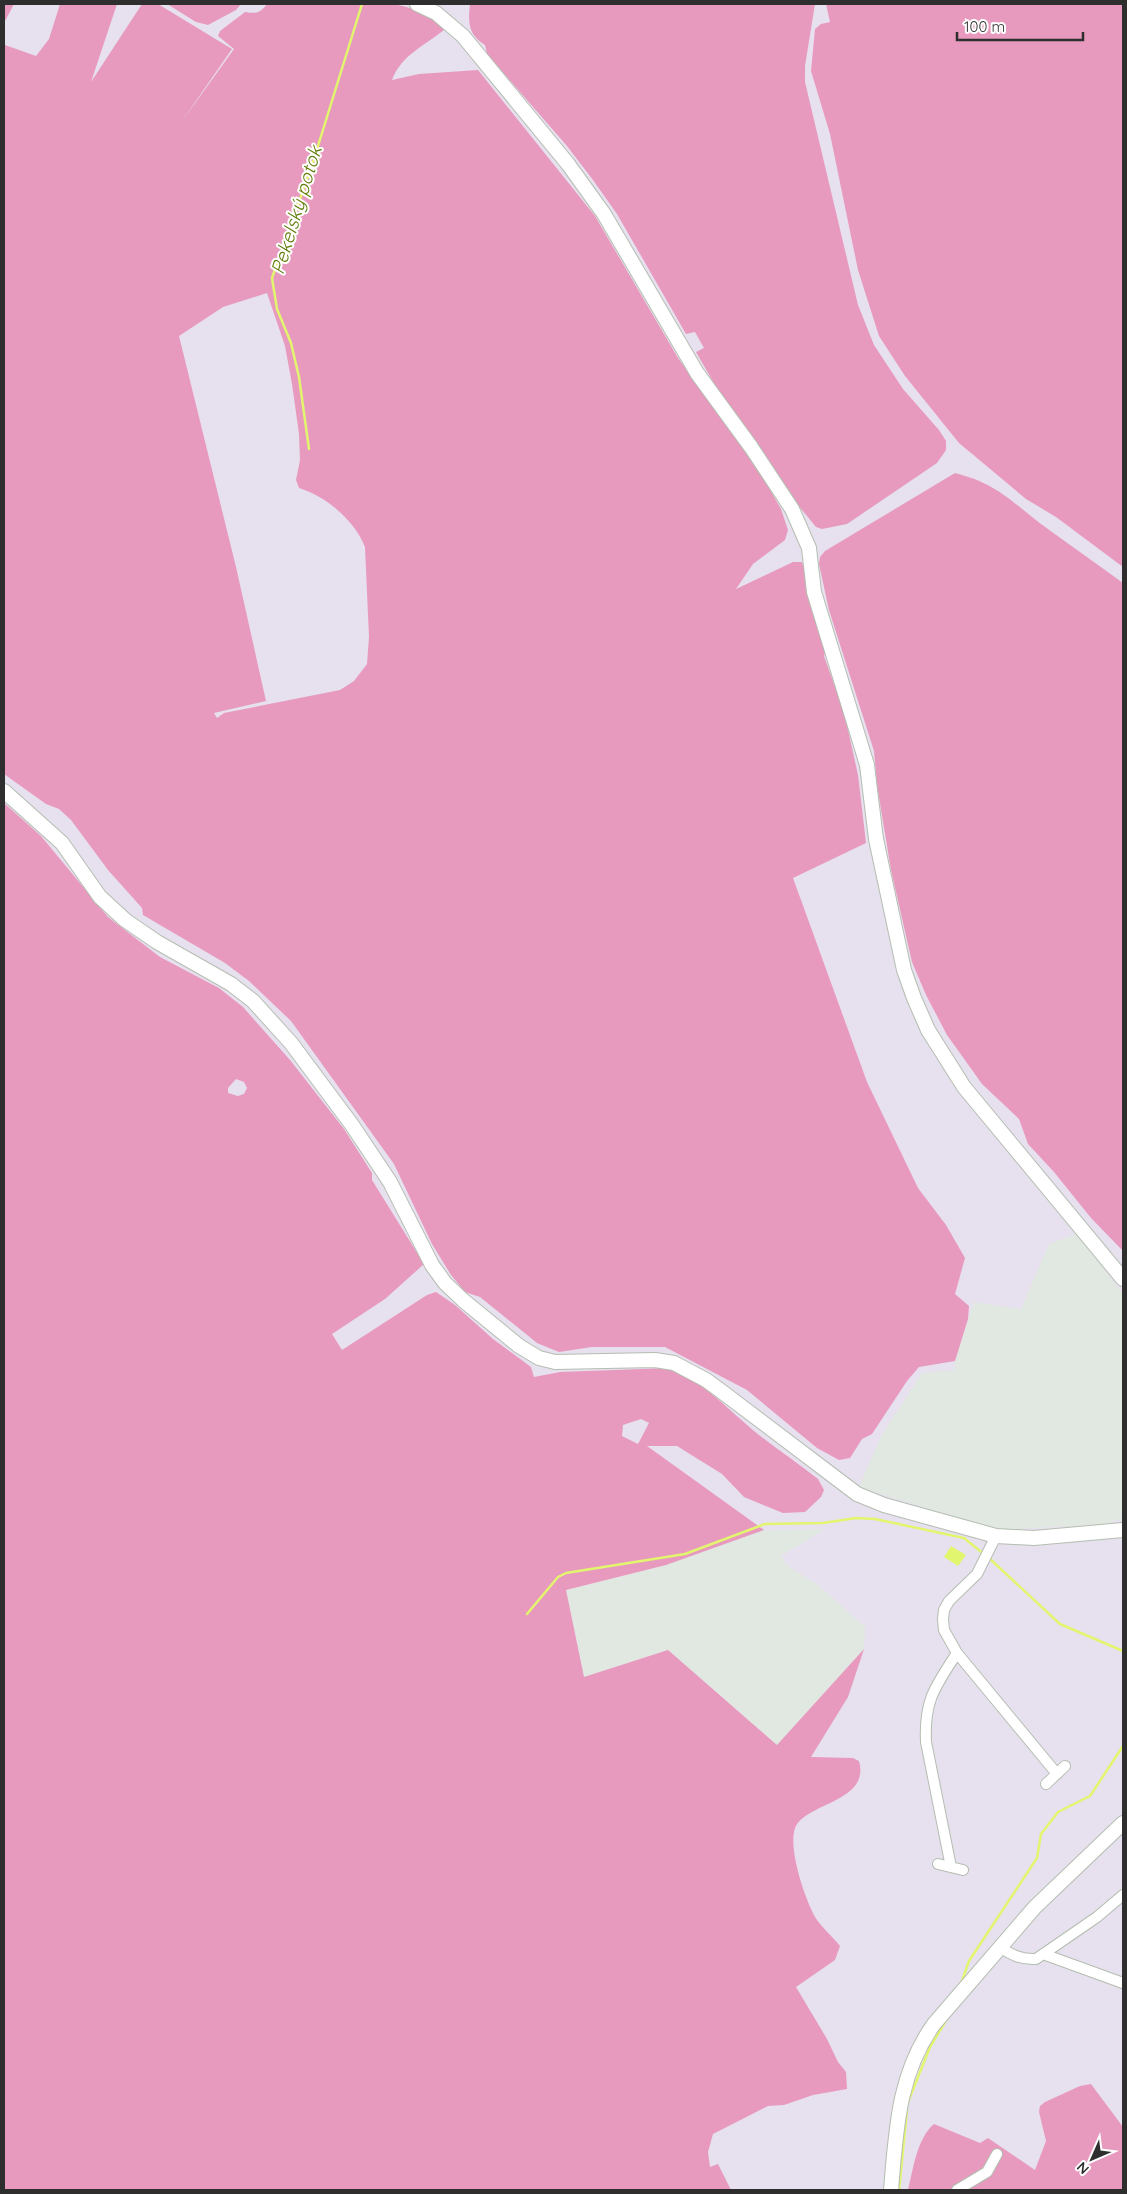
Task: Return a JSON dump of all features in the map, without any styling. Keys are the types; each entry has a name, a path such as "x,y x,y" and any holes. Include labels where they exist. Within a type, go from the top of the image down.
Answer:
{"street":[{"path":"416,4 436,13 463,36 568,164 604,214 697,373 751,447 792,509 809,548 814,592 867,765 876,839 904,970 928,1030 964,1088 1123,1280"},
{"path":"4,791 62,843 100,897 125,920 156,942 231,984 252,1002 292,1043 352,1125 390,1182 432,1265 445,1283 519,1346 539,1358 555,1362 655,1360 674,1363 706,1380 857,1494 925,1518 996,1536 1034,1538 1123,1530"},
{"path":"996,1536 977,1574 949,1602 944,1610 944,1630 957,1653 1057,1774"},
{"path":"951,1867 926,1742 926,1725 927,1707 933,1692 957,1653"},
{"path":"1046,1784 1065,1766"},
{"path":"891,2190 904,2086 920,2044 949,2007 1035,1907 1123,1823"},
{"path":"938,1864 963,1870"},
{"path":"1001,1948 1013,1956 1028,1960 1036,1959 1097,1917 1123,1895"},
{"path":"1043,1954 1123,1983"},
{"path":"957,2190 987,2172 998,2154"}],"shaded area":[{"path":"4,4 14,4 4,23"},
{"path":"60,4 117,4 91,82 142,4 158,4 232,49 180,124 234,49 218,36 220,31 245,12 258,12 267,4 391,4 414,9 427,15 445,29 408,57 396,71 392,80 419,74 478,70 595,216 678,358 755,464 781,509 788,530 785,540 753,564 736,589 793,562 802,562 826,650 824,656 844,712 858,775 866,843 793,878 867,1082 918,1188 946,1225 965,1258 955,1294 969,1306 968,1319 955,1361 919,1367 907,1381 872,1434 862,1439 850,1458 839,1460 817,1448 747,1390 665,1347 592,1347 559,1352 537,1343 480,1297 465,1292 451,1275 432,1244 394,1164 291,1021 249,981 225,963 143,915 142,908 108,870 71,820 59,809 46,804 4,774 4,23 5,45 36,56 49,39","holes":["267,293 285,346 299,434 300,460 296,480 299,488 329,503 347,519 365,547 369,637 367,664 354,681 340,690 224,713 217,718 214,713 266,701 236,567 179,336 223,307"]},
{"path":"167,4 241,4 236,10 208,25 196,22"},
{"path":"470,4 815,4 805,66 805,82 858,305 874,345 903,389 939,430 946,441 946,450 937,463 847,524 822,529 816,527 789,494 715,385 696,352 704,348 695,332 686,334 617,214 567,146 487,54 485,45 475,37 469,22"},
{"path":"826,4 1123,4 1123,567 1056,517 1026,499 959,443 905,376 879,336 858,270 830,134 811,71 815,29 821,24 830,22"},
{"path":"955,473 992,487 1123,583 1123,1251 1091,1218 1054,1172 1028,1144 1019,1119 982,1084 947,1035 926,995 912,962 891,870 877,785 874,751 829,610 819,564 820,557 825,551"},
{"path":"4,803 41,836 108,917 160,957 219,988 243,1007 290,1060 344,1129 372,1173 372,1180 424,1264 385,1299 332,1334 342,1350 427,1295 436,1292 455,1305 493,1339 531,1367 534,1377 560,1372 669,1368 682,1374 705,1389 759,1435 818,1479 824,1490 821,1497 805,1512 783,1513 744,1497 722,1474 677,1446 647,1446 764,1530 666,1565 566,1590 584,1677 668,1650 777,1745 864,1649 848,1697 811,1757 853,1758 859,1761 860,1774 856,1784 848,1792 815,1810 797,1824 793,1844 798,1870 811,1909 818,1921 840,1946 835,1960 796,1987 827,2039 838,2062 846,2072 847,2089 813,2095 784,2105 768,2106 713,2134 708,2152 710,2167 718,2164 731,2190 4,2190","holes":["236,1079 244,1082 247,1088 244,1094 238,1096 228,1093 228,1088","641,1419 649,1423 638,1444 622,1436 623,1425"]},
{"path":"1076,1234 1123,1294 1123,1518 1106,1524 996,1530 859,1487 882,1434 922,1373 954,1370 955,1361 974,1302 1021,1309 1049,1244"},
{"path":"825,1529 781,1556 788,1566 818,1585 865,1627 864,1649 777,1745 668,1650 584,1677 566,1590 666,1565 764,1530"},
{"path":"951,1546 966,1555 958,1566 944,1557"},
{"path":"1091,2084 1123,2127 1123,2190 908,2190 923,2137 934,2124 980,2143 988,2138 1035,2170 1046,2141 1039,2112 1040,2106 1080,2086"}],"waterway":[{"name":"Pekelský potok","path":"309,449 299,377 291,343 277,309 272,278 313,162 362,4"},
{"path":"527,1614 558,1577 566,1573 685,1554 765,1524 823,1523 856,1518 875,1519 964,1538 985,1555"},
{"path":"989,1558 1060,1624 1123,1651"},
{"path":"961,1984 969,1961 1037,1858 1041,1834 1058,1812 1090,1796 1123,1746"},
{"path":"908,2102 930,2047 947,2019"},
{"path":"899,2190 907,2110"}]}
